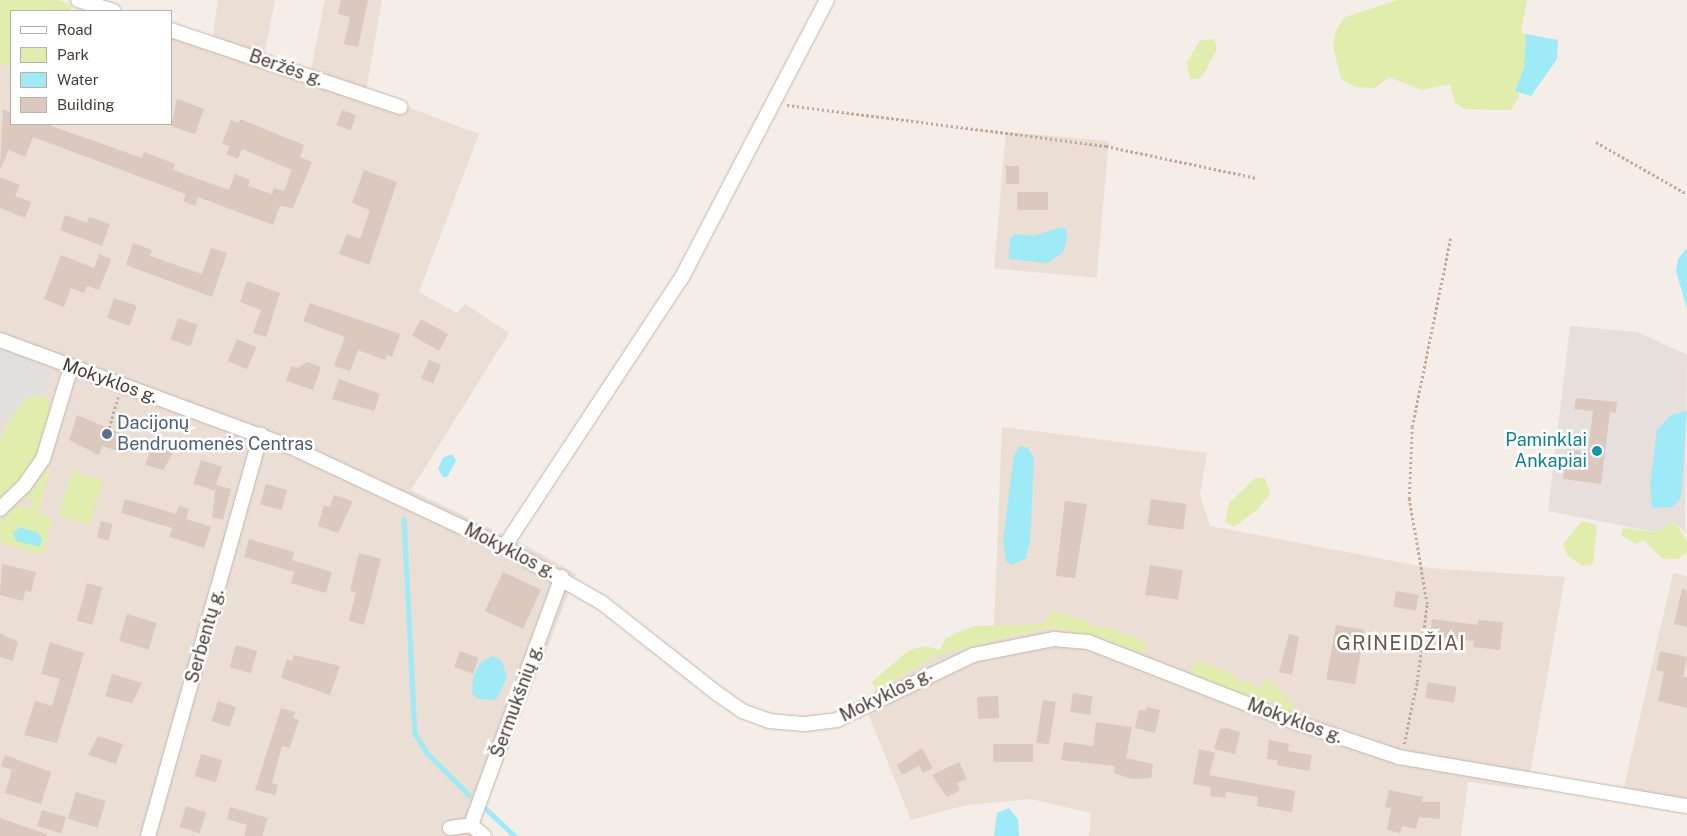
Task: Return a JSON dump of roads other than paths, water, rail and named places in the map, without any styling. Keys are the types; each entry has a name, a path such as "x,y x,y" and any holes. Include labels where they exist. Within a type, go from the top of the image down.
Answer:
{"street":[{"path":"78,0 110,10"},
{"path":"504,547 654,324 827,0"},
{"name":"Beržės g.","path":"172,30 400,107"},
{"name":"Mokyklos g.","path":"0,340 261,435 360,477 504,547 562,577 601,602 718,694 742,711 769,721 806,724 837,720 954,662 1006,646 1054,639 1088,642 1128,655 1280,717 1399,757 1687,806"},
{"path":"0,509 24,486 44,459 71,367"},
{"name":"Serbentų g.","path":"148,836 261,435"},
{"name":"Šermukšnių g.","path":"471,824 562,577"},
{"path":"450,828 471,824 484,836"}],"water":[{"path":"1526,34 1558,40 1557,59 1531,96 1515,91 1524,68"},
{"path":"1058,228 1066,228 1067,239 1063,252 1048,263 1009,259 1010,239 1015,234 1034,236"},
{"path":"1687,248 1687,309 1676,271 1678,259"},
{"path":"1687,411 1681,497 1673,507 1652,508 1650,486 1657,430 1671,415"},
{"path":"1020,446 1028,448 1034,458 1030,540 1026,558 1012,565 1006,561 1003,542 1014,455"},
{"path":"452,454 456,461 447,477 443,477 438,469 443,458"},
{"path":"20,527 38,533 42,540 40,547 16,541 13,533"},
{"path":"493,656 502,661 507,678 496,700 479,699 472,694 473,678 480,663"},
{"path":"1009,808 1018,819 1019,836 994,836 997,813"}],"waterway":[{"path":"404,519 415,733 427,753 469,795"},
{"path":"485,808 515,836"}],"place":[{"name":"Dacijonų Bendruomenės Centras","path":"107,434"},
{"name":"Paminklai Ankapiai","path":"1597,451"}],"district":[{"name":"GRINEIDŽIAI","path":"1401,643"}]}
